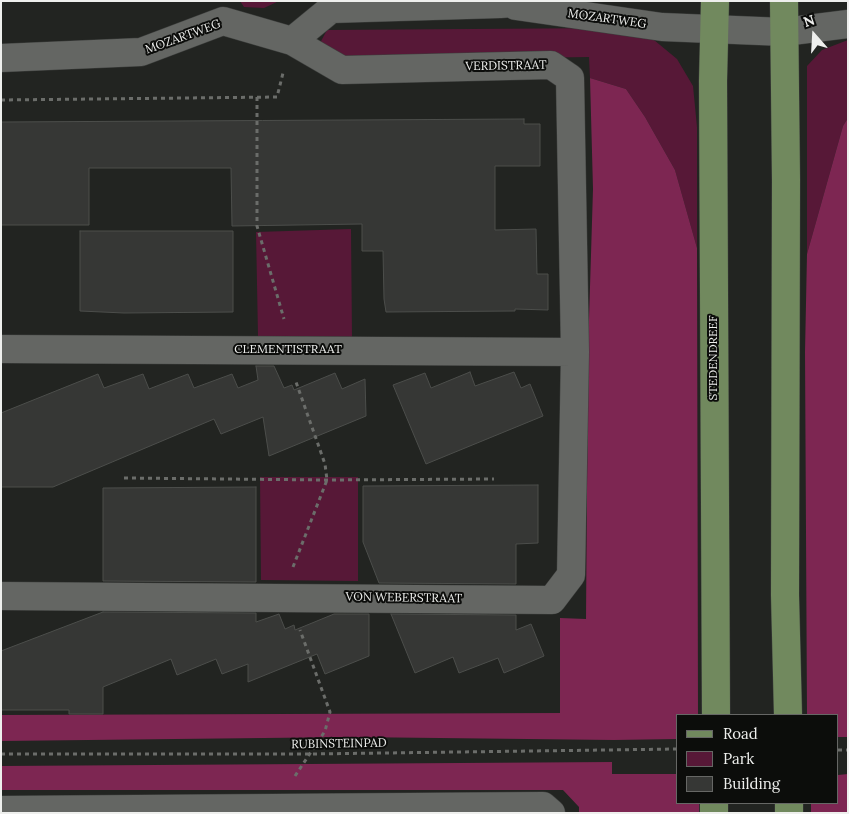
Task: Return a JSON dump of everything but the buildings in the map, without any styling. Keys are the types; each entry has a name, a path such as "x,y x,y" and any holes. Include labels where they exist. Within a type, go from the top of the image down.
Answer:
{"main road":[{"name":"STEDENDREEF","path":"715,1 713,91 716,714"},
{"path":"784,1 786,180 785,595 788,714"}],"street":[{"name":"MOZARTWEG","path":"1,58 141,52 218,11 292,41 331,9 500,4 537,1"},
{"name":"MOZARTWEG","path":"500,4 649,26 784,32 848,24"},
{"name":"VERDISTRAAT","path":"292,41 342,70 551,65 570,78 575,352"},
{"name":"CLEMENTISTRAAT","path":"1,349 575,352"},
{"name":"VON WEBERSTRAAT","path":"1,596 552,600 571,575 575,352"},
{"path":"1,810 543,806 551,813"}],"path":[{"path":"1,100 277,96 292,41"},
{"path":"257,97 257,226 288,330 284,350 326,464 327,480 290,574 287,597 330,712 325,731 311,754 284,790 287,808"},
{"path":"124,478 494,479"},
{"name":"RUBINSTEINPAD","path":"1,754 311,754 676,749"}],"green space":[{"path":"240,1 279,1 264,8 244,7"},
{"path":"615,28 654,40 677,59 693,86 697,127 697,248 675,170 645,117 626,89 590,78 589,57 327,61 320,43 327,30"},
{"path":"848,40 848,118 843,126 807,254 807,66 822,50"},
{"path":"351,229 352,337 258,336 256,232"},
{"path":"260,477 358,477 358,581 261,580"}],"shaded area":[{"path":"590,78 626,89 645,117 675,170 697,248 698,714 676,714 676,739 351,737 1,741 1,715 560,713 560,618 586,619 588,352 593,189"},
{"path":"848,118 848,737 839,737 839,714 807,714 805,352 807,254 843,126"},
{"path":"612,762 612,774 676,774 676,804 699,804 699,813 579,813 579,807 563,790 1,790 1,766"},
{"path":"848,774 848,813 811,813 811,804 839,804 839,775"}]}
